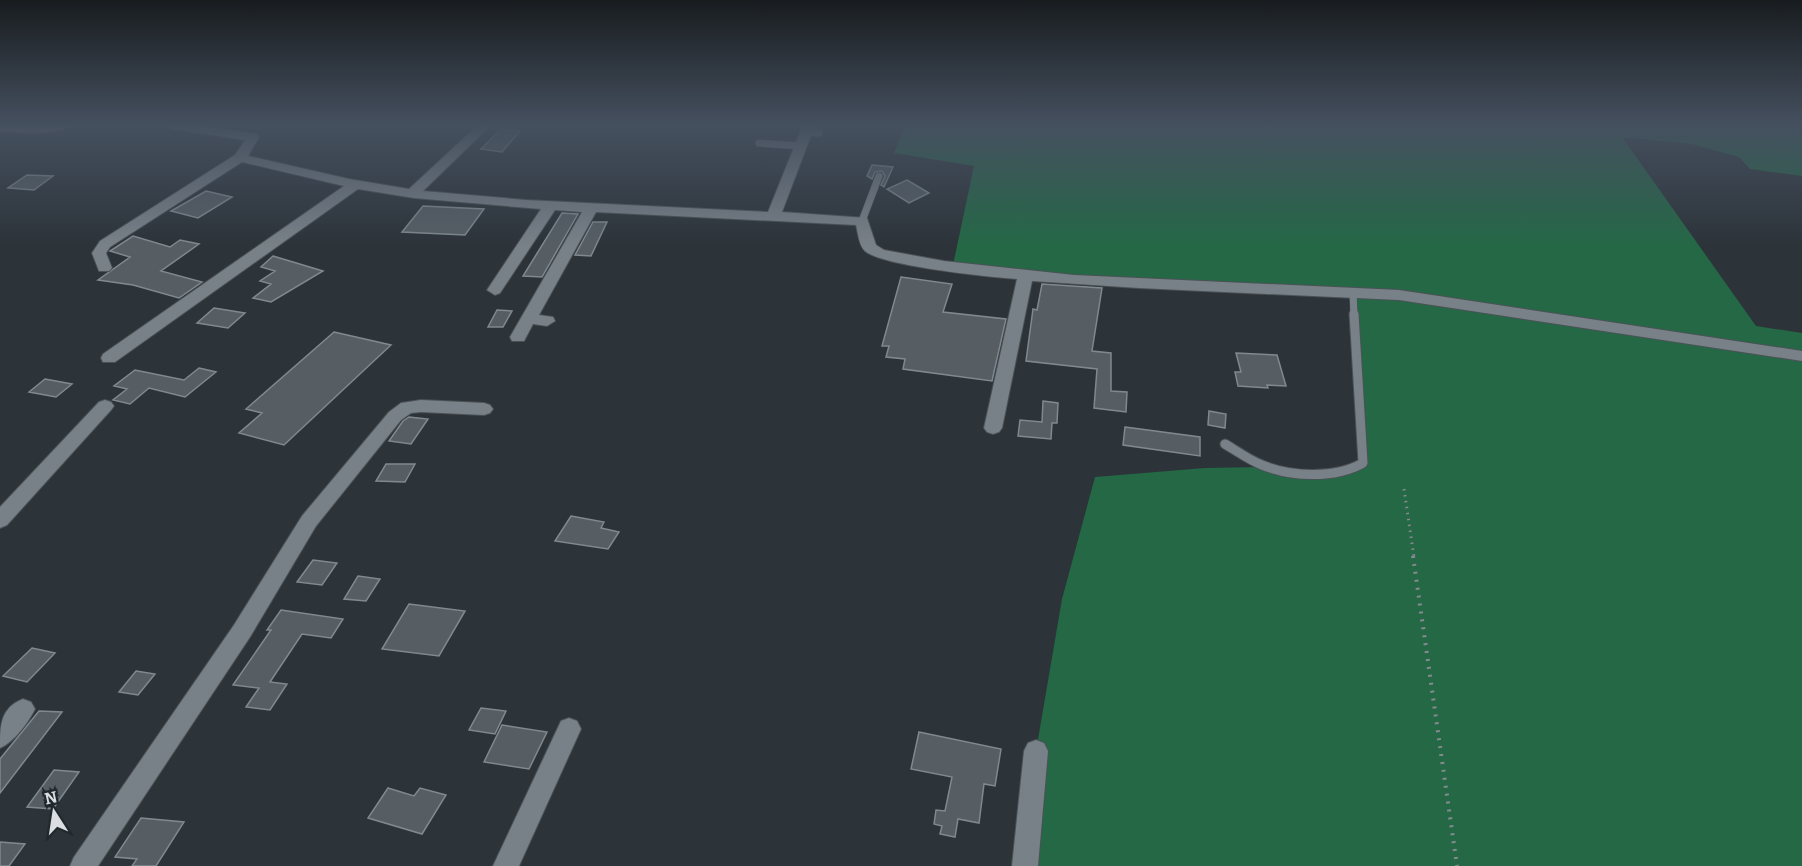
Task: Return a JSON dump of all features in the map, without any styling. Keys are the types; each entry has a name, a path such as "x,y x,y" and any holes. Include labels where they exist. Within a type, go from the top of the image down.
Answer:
{"street":[{"path":"104,268 99,253 105,244 228,165"},
{"path":"273,165 412,194 551,205 862,220 869,247 880,254 1025,276 1161,286 1353,292 1399,296 1521,312 1802,356"},
{"path":"412,194 442,165"},
{"path":"774,215 793,165"},
{"path":"109,358 356,184"},
{"path":"495,290 551,205"},
{"path":"518,337 592,207"},
{"path":"993,428 1025,276"},
{"path":"527,318 547,321"},
{"path":"0,520 105,406"},
{"path":"83,866 242,631 309,521 395,416 407,407 484,409"},
{"path":"0,737 23,709"},
{"path":"506,866 569,729"},
{"path":"1025,866 1036,751"}],"lane":[{"path":"862,220 879,176"},
{"path":"1225,444 1263,467 1281,471 1343,473 1356,469 1363,463 1353,292"}],"path":[{"path":"1404,489 1457,866"}],"green space":[{"path":"970,165 1642,165 1756,326 1802,333 1802,866 1025,866 1036,751 1062,599 1095,477 1205,468 1263,467 1343,473 1363,462 1353,292 1161,286 953,265 974,166"},
{"path":"1747,165 1802,165 1802,176 1750,169"}],"building":[{"path":"872,165 893,167 884,187 881,185 885,176 882,171 875,172 872,179 867,176"},
{"path":"27,175 53,176 34,190 8,188"},
{"path":"907,180 929,193 909,203 887,189"},
{"path":"206,191 232,197 198,218 171,211"},
{"path":"423,206 484,209 465,235 402,232"},
{"path":"562,213 578,214 542,277 523,276"},
{"path":"593,222 607,222 591,256 575,255"},
{"path":"133,236 170,247 180,240 199,244 161,271 202,282 179,298 133,285 98,280 130,257 110,251"},
{"path":"273,256 323,271 271,302 253,298 271,284 260,281 275,271 261,267"},
{"path":"901,277 952,284 943,312 1006,319 992,381 903,369 905,359 886,357 889,346 882,346"},
{"path":"1042,284 1102,288 1092,351 1111,353 1111,391 1127,392 1126,412 1094,408 1097,369 1026,361 1033,309 1037,310"},
{"path":"214,308 245,313 228,328 197,323"},
{"path":"497,310 512,311 503,327 488,327"},
{"path":"334,332 391,345 284,445 239,433 262,413 246,409"},
{"path":"1236,353 1277,355 1286,386 1267,385 1268,388 1238,386 1235,372 1241,372"},
{"path":"199,368 216,372 185,397 149,388 130,404 113,400 127,389 114,386 135,370 184,380"},
{"path":"45,379 72,384 56,397 29,392"},
{"path":"1043,401 1058,403 1057,423 1052,423 1051,439 1018,436 1020,420 1042,422"},
{"path":"1209,411 1226,414 1225,428 1208,425"},
{"path":"409,417 428,419 411,444 389,441 403,421"},
{"path":"1125,427 1200,437 1200,456 1123,445"},
{"path":"386,464 415,464 405,482 376,481"},
{"path":"571,516 604,522 601,528 619,532 608,549 555,541"},
{"path":"313,560 337,563 322,585 297,582"},
{"path":"358,576 380,579 366,601 344,599"},
{"path":"409,604 465,611 439,656 382,649"},
{"path":"281,610 343,619 331,638 302,634 270,682 287,684 270,710 246,707 259,688 233,685 271,630 267,630"},
{"path":"32,648 55,653 27,682 3,676"},
{"path":"136,671 155,674 138,695 119,692"},
{"path":"481,708 506,711 495,734 469,730"},
{"path":"39,711 62,712 0,793 0,759"},
{"path":"502,725 547,732 529,769 484,762"},
{"path":"919,732 1001,749 995,786 984,784 979,823 958,819 955,837 940,834 942,826 934,824 936,810 945,811 952,777 911,769"},
{"path":"54,770 79,772 53,809 27,807"},
{"path":"388,788 414,796 420,788 446,795 422,834 368,818"},
{"path":"141,818 184,822 156,866 132,866 137,859 115,857"},
{"path":"0,842 25,844 9,866 0,866"}]}
